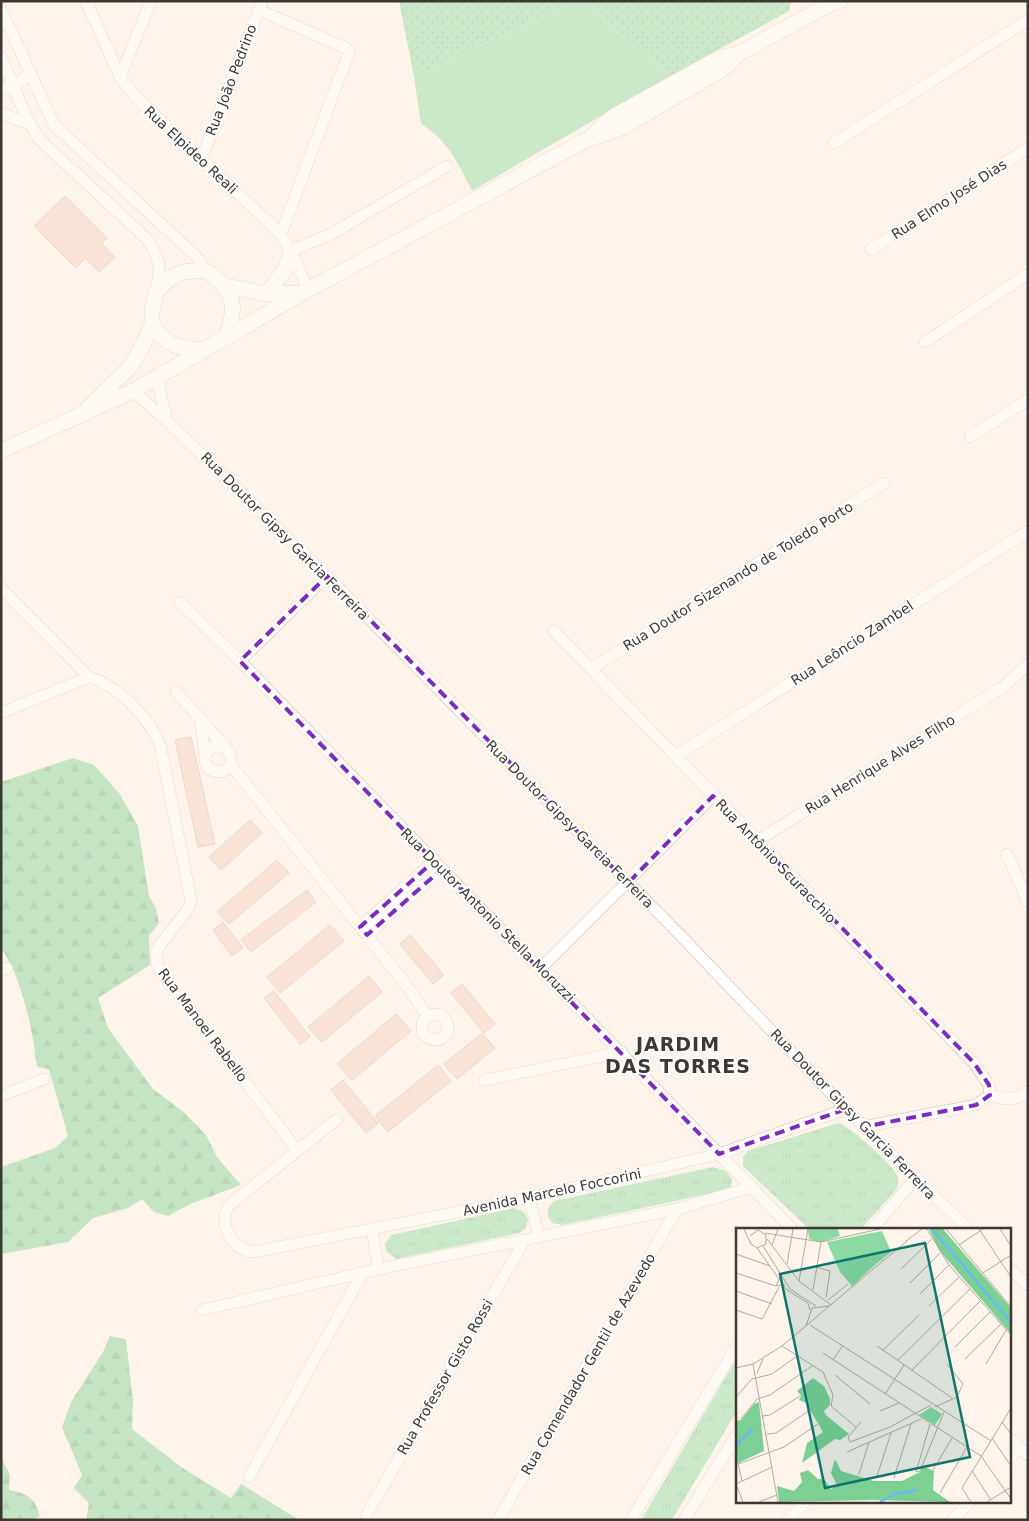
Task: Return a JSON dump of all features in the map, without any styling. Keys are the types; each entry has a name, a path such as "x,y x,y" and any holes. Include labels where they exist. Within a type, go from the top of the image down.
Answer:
{"main road":[{"path":"1,452 157,378 226,336 586,140 621,128 726,67 738,54 835,2"},
{"path":"267,294 286,268 291,251"},
{"path":"82,414 130,366 152,324 156,292 169,279 183,272 204,270 226,286 267,294 306,292"},
{"path":"226,286 233,306 232,319 226,336"},
{"path":"152,324 160,337 177,348 202,350"},
{"path":"130,366 132,391"}],"street":[{"name":"Rua Elpideo Reali","path":"86,1 120,77 158,120 281,234 291,251 306,292"},
{"path":"120,77 151,1"},
{"path":"260,6 347,49 349,54 281,234"},
{"name":"Rua João Pedrino","path":"201,160 260,6"},
{"path":"3,16 54,125 199,260 204,270"},
{"path":"834,143 1028,20"},
{"path":"1,57 15,86 29,124 41,141 147,239 159,258 160,271 156,292"},
{"path":"1,90 15,86 30,74"},
{"path":"1,112 29,124"},
{"name":"Rua Elmo José Dias","path":"870,249 1028,148"},
{"path":"291,251 333,232 447,166"},
{"path":"925,342 1028,274"},
{"path":"157,378 167,421"},
{"name":"Rua Doutor Gipsy Garcia Ferreira","path":"132,391 167,421 327,576 628,883 846,1110 967,1228"},
{"path":"970,437 1028,400"},
{"name":"Rua Doutor Sizenando de Toledo Porto","path":"591,668 884,483"},
{"name":"Rua Leôncio Zambel","path":"676,756 1028,531"},
{"path":"240,661 327,576"},
{"name":"Rua Manoel Rabello","path":"1,588 89,677 100,681 116,693 147,721 160,744 191,900 188,909 158,949 156,959 159,969 297,1150"},
{"name":"Rua Doutor Antonio Stella Moruzzi","path":"180,602 541,968 791,1228"},
{"name":"Rua Antônio Scuracchio","path":"554,631 974,1064 989,1085 990,1095"},
{"name":"Rua Henrique Alves Filho","path":"758,841 1003,688 1028,664"},
{"path":"1,713 89,677"},
{"path":"176,692 228,750 232,760 231,765 223,772 217,773 208,768 205,758 201,720"},
{"path":"205,758 206,753 214,747 224,747 228,750"},
{"path":"231,765 407,986 427,1016"},
{"path":"541,968 713,796"},
{"path":"1007,854 1028,902"},
{"path":"363,931 438,865"},
{"path":"485,1080 622,1052"},
{"path":"1,1096 44,1079"},
{"path":"863,1127 976,1105 990,1095 1000,1099 1013,1098 1023,1095 1028,1091"},
{"name":"Avenida Marcelo Foccorini","path":"297,1150 228,1206 226,1212 227,1228 234,1244 245,1251 253,1252 372,1231 528,1198 719,1154 846,1110"},
{"path":"297,1150 336,1120"},
{"path":"873,1228 915,1179"},
{"path":"202,1310 379,1269 677,1209 752,1188"},
{"path":"528,1198 539,1237"},
{"name":"Rua Comendador Gentil de Azevedo","path":"498,1520 677,1209"},
{"path":"372,1231 379,1269"},
{"name":"Rua Professor Gisto Rossi","path":"367,1514 524,1241"},
{"path":"1012,1271 1028,1285"},
{"path":"248,1477 362,1274"},
{"path":"631,1520 736,1347"},
{"path":"684,1520 736,1436"},
{"path":"1012,1441 1024,1451 1012,1457"},
{"path":"788,1520 803,1504"},
{"path":"953,1520 967,1504"}],"highlighted area":[{"path":"327,576 628,883 713,796 974,1063 989,1085 990,1095 976,1105 863,1127 846,1109 719,1154 442,869 367,935 360,927 434,861 240,661"}],"green space":[{"path":"399,1 575,1 414,77"},
{"path":"575,1 583,1 670,76 472,191 446,145 421,124 414,77"},
{"path":"583,1 791,2 789,11 670,76"},
{"path":"73,758 94,765 119,793 138,826 149,896 156,908 159,923 149,936 150,965 98,998 108,1028 153,1089 185,1113 206,1135 217,1157 241,1185 190,1204 168,1216 154,1212 142,1199 128,1208 93,1218 68,1242 1,1254 1,1167 55,1148 68,1136 49,1069 37,1067 33,1038 21,989 1,948 1,782"},
{"path":"838,1123 844,1125 888,1163 897,1175 898,1184 896,1190 862,1228 808,1228 743,1166 743,1157 748,1151"},
{"path":"713,1167 726,1171 732,1179 731,1187 727,1190 563,1225 552,1223 548,1217 548,1209 554,1201"},
{"path":"514,1208 524,1212 528,1219 526,1228 519,1233 396,1259 386,1251 385,1244 391,1235"},
{"path":"110,1336 126,1339 133,1402 132,1429 181,1467 231,1498 241,1484 299,1520 86,1520 89,1503 74,1488 82,1475 62,1427 71,1402 103,1352"},
{"path":"736,1359 736,1412 672,1520 641,1520"},
{"path":"1,1457 10,1475 9,1490 29,1497 36,1505 40,1516 33,1520 1,1520"}],"building":[{"path":"65,196 107,238 101,243 115,257 99,272 85,258 76,268 34,226"},
{"path":"191,737 215,844 198,847 175,740"},
{"path":"250,820 262,833 221,870 209,857"},
{"path":"277,860 289,873 229,924 217,912"},
{"path":"307,890 316,902 251,952 241,940"},
{"path":"223,922 243,948 232,956 213,930"},
{"path":"330,925 344,941 280,993 267,977"},
{"path":"410,935 444,975 433,984 400,944"},
{"path":"369,976 382,992 322,1042 308,1027"},
{"path":"462,984 495,1024 484,1033 451,993"},
{"path":"274,991 310,1037 300,1044 264,998"},
{"path":"396,1014 411,1031 352,1080 337,1064"},
{"path":"482,1033 495,1048 457,1079 444,1064"},
{"path":"438,1065 451,1081 388,1132 375,1116"},
{"path":"343,1080 378,1123 366,1133 331,1090"}],"district":[{"name":"JARDIM DAS TORRES","path":"678,1055"}]}
